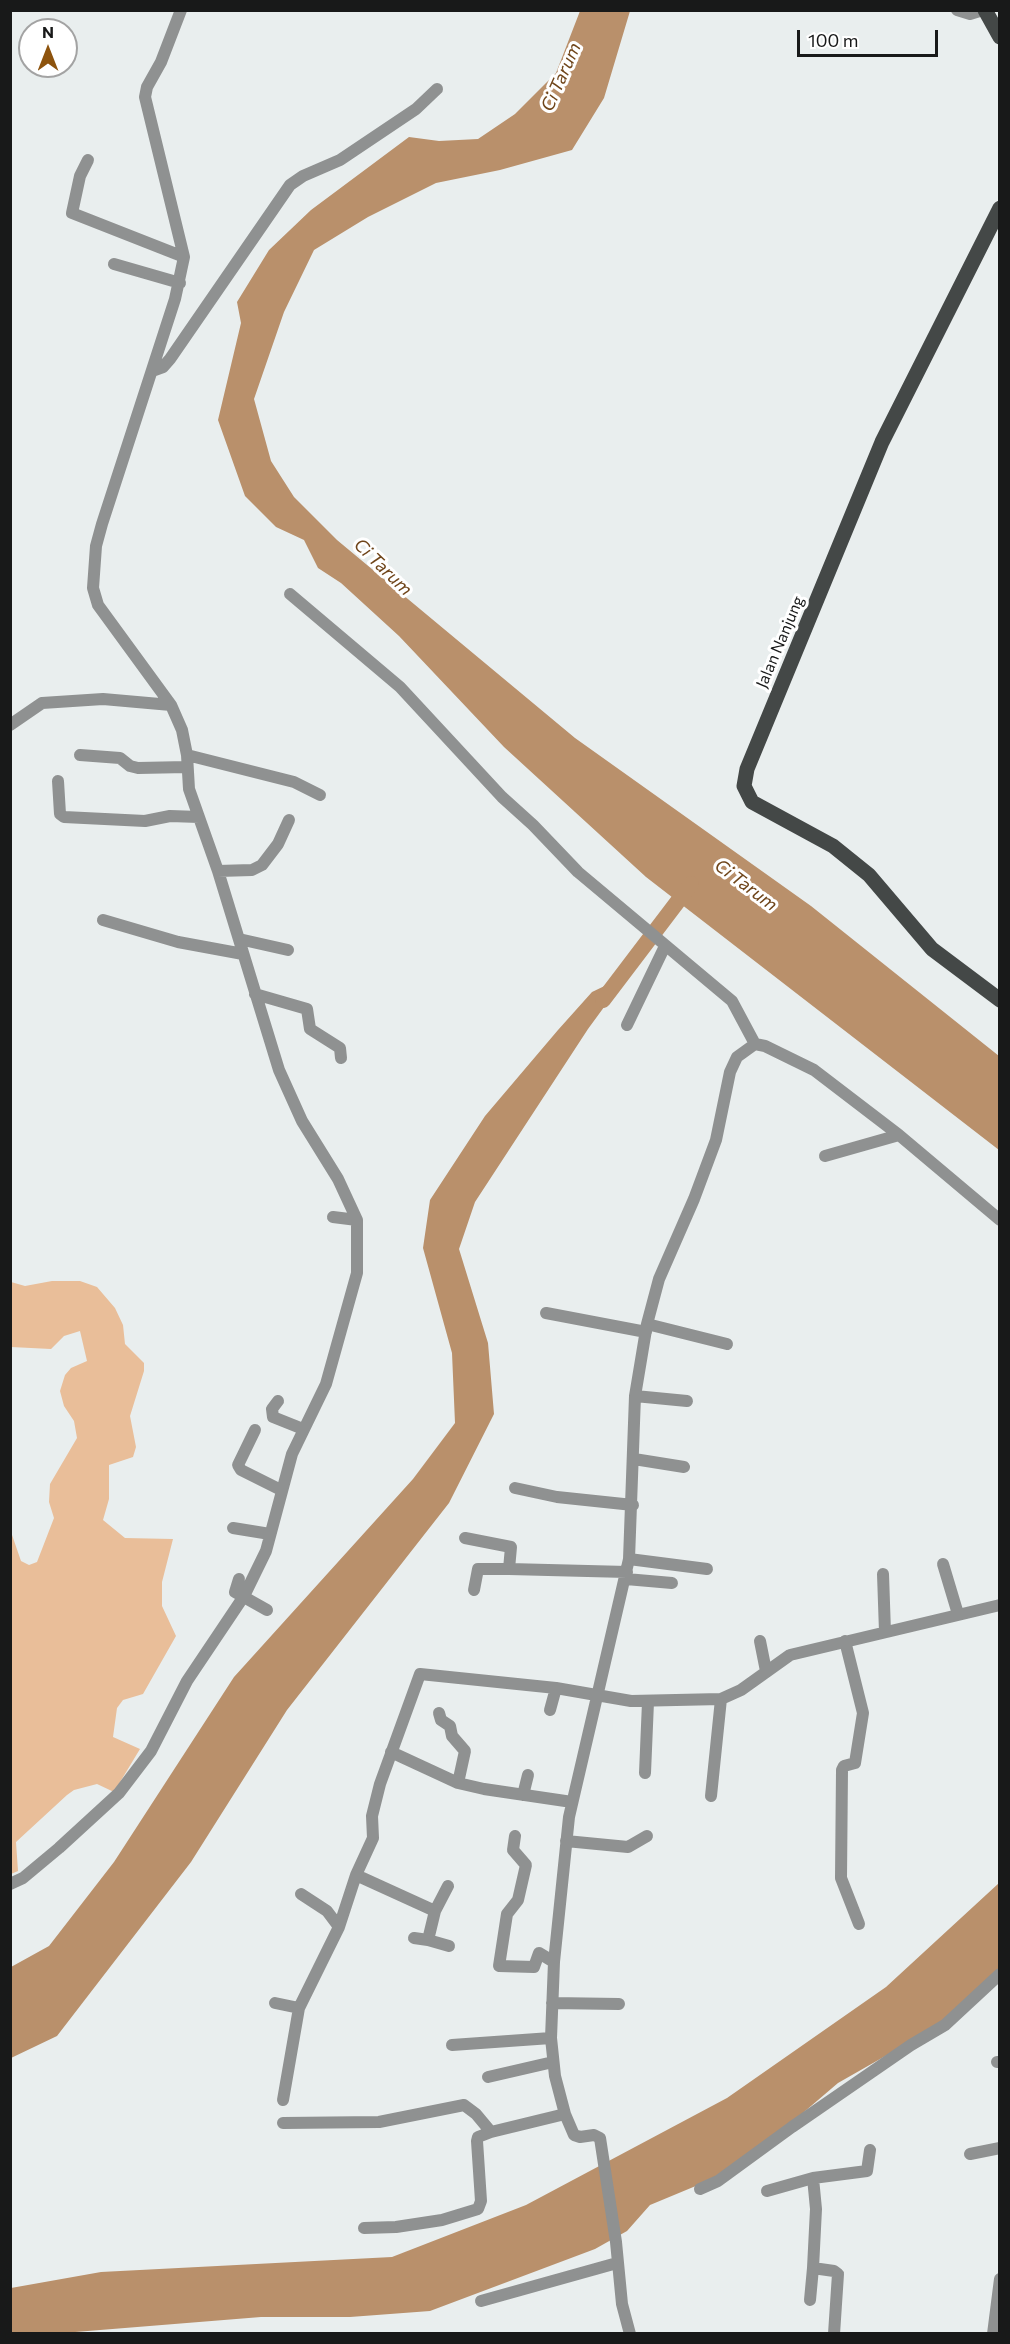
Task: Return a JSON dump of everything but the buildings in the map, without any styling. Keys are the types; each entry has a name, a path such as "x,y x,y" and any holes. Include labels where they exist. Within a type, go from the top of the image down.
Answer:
{"main road":[{"path":"988,13 999,37"},
{"name":"Jalan Nanjung","path":"999,208 882,442 745,776 747,795 752,802 833,846 869,874 901,915 932,949 999,1000"}],"street":[{"path":"957,10 970,14 988,13"},
{"path":"10,1884 23,1878 59,1848 119,1793 151,1751 187,1681 244,1596 241,1580 270,1534 281,1490 303,1429 326,1384 343,1330 357,1273 357,1220 314,1138 305,1126 279,1070 218,871 189,789 182,730 171,705 98,605 92,575 102,524 180,283 184,257 145,98 147,87 161,62 180,11"},
{"path":"152,371 163,367 170,359 290,185 303,176 340,160 416,109 437,89"},
{"path":"88,160 80,176 72,213 184,257"},
{"path":"114,264 180,283"},
{"path":"290,594 400,687 502,797 533,825 578,873 732,1000 755,1044"},
{"path":"10,724 42,703 103,699 171,705"},
{"path":"80,755 120,758 130,766 138,768 187,761 294,782 320,795"},
{"path":"58,781 60,814 64,817 145,821 170,816 198,817"},
{"path":"218,871 252,870 262,866 278,844 289,820"},
{"path":"103,920 178,942 243,954"},
{"path":"239,939 288,950"},
{"path":"627,1026 665,946"},
{"path":"255,994 307,1009 310,1029 340,1047 341,1058"},
{"path":"630,2334 622,2304 616,2242 600,2138 594,2135 576,2137 565,2114 553,2062 551,2038 554,1962 572,1802 629,1559 633,1505 635,1396 646,1328 659,1279 694,1199 716,1140 730,1072 737,1057 755,1044 765,1046 814,1070 899,1135 999,1220"},
{"path":"825,1156 899,1135"},
{"path":"333,1217 357,1220"},
{"path":"546,1313 646,1328 727,1344"},
{"path":"635,1396 687,1401"},
{"path":"278,1401 272,1409 273,1417 303,1429"},
{"path":"255,1430 238,1466 241,1470 281,1490"},
{"path":"634,1459 684,1467"},
{"path":"515,1488 557,1497 633,1505"},
{"path":"233,1528 270,1534"},
{"path":"465,1538 511,1547 509,1569"},
{"path":"629,1559 707,1569"},
{"path":"944,1564 958,1614"},
{"path":"474,1590 478,1569 626,1576 672,1583"},
{"path":"883,1574 885,1632"},
{"path":"244,1596 267,1610"},
{"path":"283,2100 299,2008 339,1927 356,1875 373,1838 374,1809 420,1674 556,1688 648,1702 721,1699 741,1690 790,1655 999,1605"},
{"path":"760,1641 766,1671"},
{"path":"845,1641 863,1713 855,1763 844,1766 842,1770 841,1878 859,1924"},
{"path":"550,1710 556,1688"},
{"path":"711,1797 721,1699"},
{"path":"645,1773 648,1702"},
{"path":"439,1713 441,1720 450,1726 452,1736 465,1750 458,1783"},
{"path":"392,1752 458,1783 572,1802"},
{"path":"523,1795 528,1775"},
{"path":"515,1836 513,1850 526,1865 518,1900 507,1914 500,1966 534,1967 539,1953 554,1962"},
{"path":"566,1841 628,1847 647,1836"},
{"path":"356,1875 435,1911"},
{"path":"428,1940 435,1911 448,1886"},
{"path":"301,1894 327,1911 339,1927"},
{"path":"414,1938 449,1946"},
{"path":"700,2189 718,2181 801,2120 912,2044 945,2025 999,1974"},
{"path":"275,2003 299,2008"},
{"path":"552,2003 619,2004"},
{"path":"452,2045 551,2038"},
{"path":"488,2077 553,2062"},
{"path":"283,2123 379,2122 464,2105 476,2114 491,2132"},
{"path":"364,2228 396,2227 431,2222 478,2208 481,2202 478,2137 565,2114"},
{"path":"970,2154 999,2148"},
{"path":"767,2191 813,2178 867,2171 870,2150"},
{"path":"810,2300 816,2209 813,2178"},
{"path":"481,2301 617,2263"},
{"path":"813,2268 830,2270 838,2274 834,2334"},
{"path":"993,2334 999,2279"}],"shaded area":[{"path":"52,1281 80,1281 97,1287 115,1308 123,1325 125,1344 144,1363 144,1371 130,1416 136,1447 133,1457 109,1465 109,1499 103,1520 125,1538 173,1539 162,1582 162,1606 176,1636 143,1694 123,1700 117,1708 113,1737 140,1749 114,1792 97,1784 74,1790 67,1795 16,1842 18,1871 11,1874 11,1532 21,1561 29,1565 37,1562 54,1518 49,1502 50,1484 77,1438 74,1421 64,1406 60,1391 65,1375 71,1368 87,1361 80,1331 64,1336 51,1349 11,1347 11,1282 25,1286"}],"water":[{"name":"Ci Tarum","path":"580,11 630,11 604,98 572,150 500,170 436,183 368,217 314,250 284,312 254,399 271,461 294,497 337,540 575,738 811,906 999,1056 999,1150 646,877 504,747 399,636 341,583 318,568 304,540 276,527 245,496 218,420 241,323 237,302 269,250 311,210 409,137 439,141 478,139 515,114 556,73"},
{"path":"615,981 618,988 588,1029 475,1202 459,1249 488,1343 494,1414 449,1503 287,1710 191,1862 57,2036 11,2058 11,1967 49,1946 114,1862 234,1677 413,1479 455,1423 452,1353 423,1248 430,1200 485,1116 592,992"},
{"path":"999,1883 999,1968 971,1997 938,2026 838,2083 770,2141 715,2178 650,2205 627,2231 595,2249 430,2311 350,2317 261,2317 63,2333 11,2334 11,2288 101,2272 392,2257 526,2205 727,2098 886,1987"}],"waterway":[{"path":"603,1000 691,884"}]}
